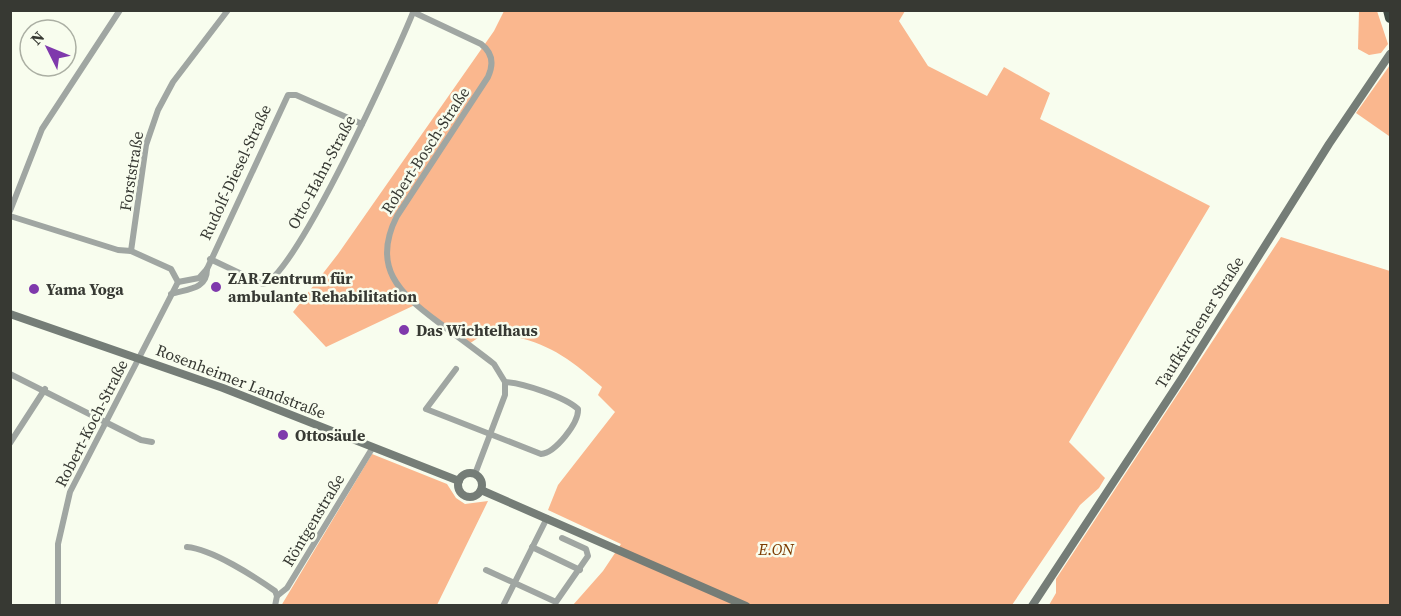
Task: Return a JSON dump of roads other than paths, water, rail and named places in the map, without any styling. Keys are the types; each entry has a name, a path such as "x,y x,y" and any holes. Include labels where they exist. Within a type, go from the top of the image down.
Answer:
{"highway":[{"path":"1388,10 1390,18"}],"main road":[{"name":"Taufkirchener Straße","path":"1032,606 1188,369 1329,144 1390,54"},
{"name":"Rosenheimer Landstraße","path":"10,314 139,359 459,481 459,490 466,496 475,496 481,490 548,517 746,606"},
{"path":"459,481 466,475 475,474 482,483 481,490"}],"street":[{"path":"10,211 42,129 120,10"},
{"name":"Forststraße","path":"131,251 146,145 158,110 173,82 228,10"},
{"name":"Otto-Hahn-Straße","path":"210,259 263,284 270,281 319,208 362,124 414,11"},
{"name":"Robert-Bosch-Straße","path":"414,11 482,44 489,52 492,64 489,76 393,225 388,241 388,265 398,287 407,298 494,364 505,382"},
{"name":"Rudolf-Diesel-Straße","path":"171,294 202,284 206,278 210,259 288,95 296,96 362,124"},
{"path":"10,216 118,250 131,251 171,269 178,282"},
{"path":"139,359 178,282 199,278 207,269"},
{"name":"Robert-Koch-Straße","path":"58,606 57,554 63,515 84,461 139,359"},
{"path":"456,369 426,408 490,434 543,454 556,446 579,413 570,403 520,383 505,382 505,395 490,434 475,474"},
{"path":"10,374 45,389 141,440 152,442"},
{"path":"10,443 45,389"},
{"name":"Röntgenstraße","path":"275,606 277,596 287,588 373,447"},
{"path":"503,606 548,517"},
{"path":"486,570 556,602 580,570 588,552 562,538"},
{"path":"187,547 198,549 253,577 275,591 277,596"},
{"path":"532,547 580,570"}],"place":[{"name":"ZAR Zentrum für ambulante Rehabilitation","path":"216,287"},
{"name":"Yama Yoga","path":"34,289"},
{"name":"Das Wichtelhaus","path":"404,330"},
{"name":"Ottosäule","path":"283,435"}],"park label":[{"name":"E.ON","path":"776,549"}]}
